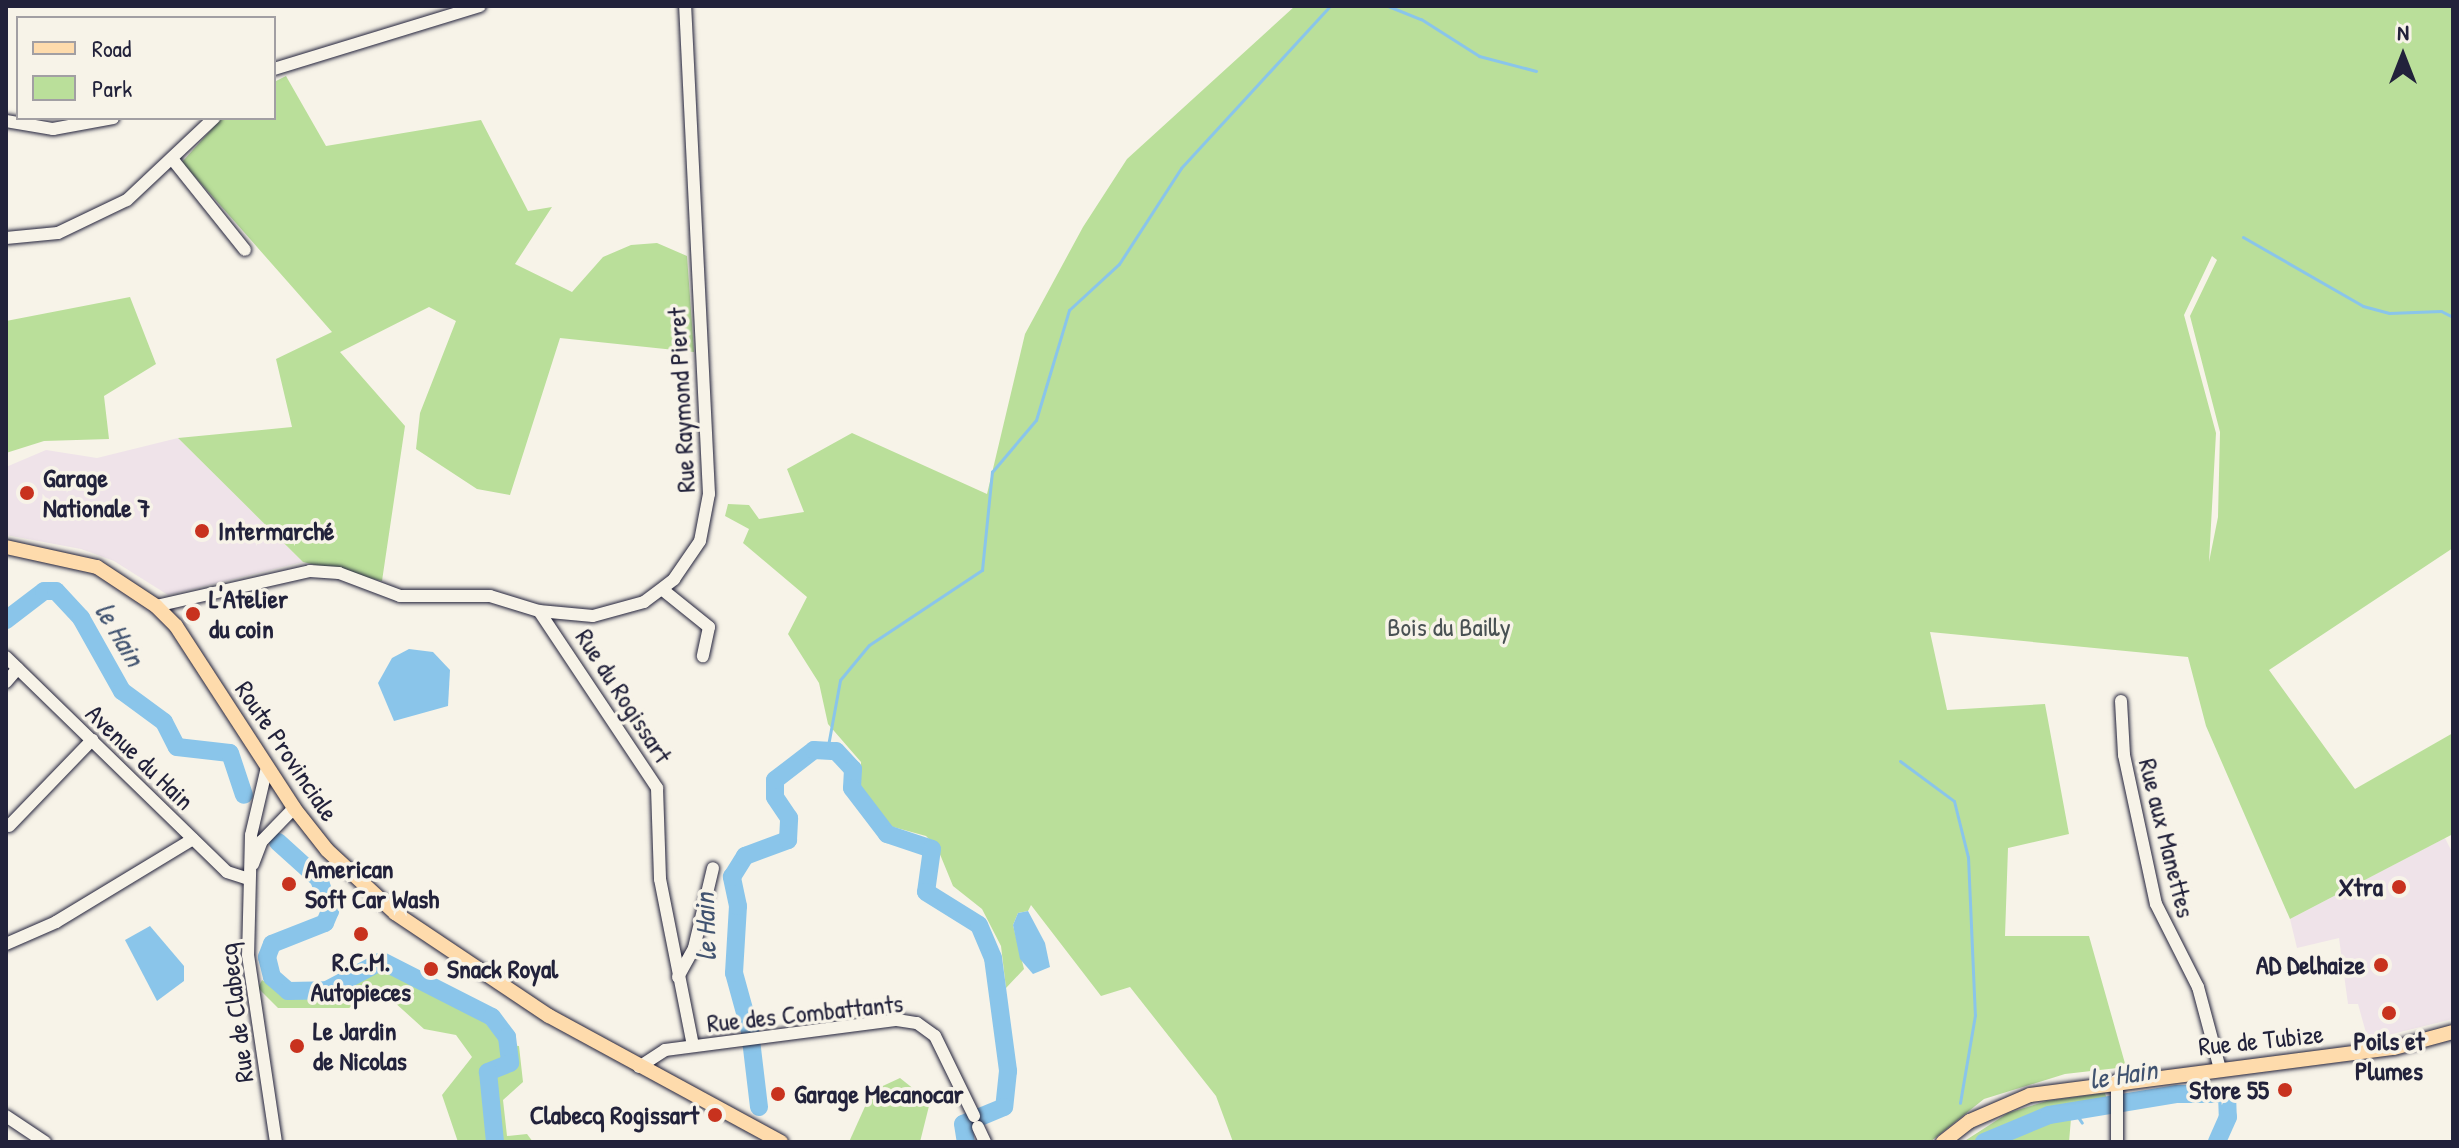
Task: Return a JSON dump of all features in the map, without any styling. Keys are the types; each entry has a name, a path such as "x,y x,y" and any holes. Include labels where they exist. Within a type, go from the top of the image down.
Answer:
{"main road":[{"name":"Route Provinciale","path":"6,547 97,567 156,606 176,626 294,808 327,850 395,913 549,1016 781,1142"},
{"name":"Rue de Tubize","path":"1943,1142 1970,1121 2030,1095 2117,1080 2394,1048 2453,1032"}],"street":[{"path":"277,70 480,6"},
{"name":"Rue Raymond Pieret","path":"156,606 310,571 339,573 400,596 490,596 539,611 593,616 624,610 663,590 700,541 709,494 685,6"},
{"path":"6,121 53,129 102,120"},
{"path":"6,238 58,233 94,219 127,200 212,120"},
{"path":"173,160 245,250"},
{"path":"663,590 709,627 703,656"},
{"name":"Rue du Rogissart","path":"539,611 657,788 660,879 693,1046"},
{"name":"Avenue du Hain","path":"6,657 232,876 248,879"},
{"path":"6,682 18,668"},
{"name":"Rue aux Manettes","path":"2121,701 2124,755 2156,904 2198,987 2220,1069"},
{"path":"9,826 92,740"},
{"name":"Rue de Clabecq","path":"267,767 251,835 248,879 254,1019 276,1142"},
{"name":"Rue de Clabecq","path":"248,879 262,841 294,808"},
{"path":"6,944 56,922 193,839"},
{"path":"678,977 694,948 713,868"},
{"name":"Rue des Combattants","path":"639,1067 665,1050 897,1020 917,1023 935,1036 985,1142"},
{"path":"2117,1080 2117,1142"},
{"path":"6,1116 45,1142"}],"shaded area":[{"path":"178,438 303,562 168,595 114,561 81,549 6,535 6,467 46,450 97,458"},
{"path":"2445,838 2453,854 2453,1019 2368,1040 2358,1004 2348,1004 2339,938 2297,948 2290,919"}],"green space":[{"name":"Bois du Bailly","path":"1295,6 2453,6 2453,548 2269,670 2355,789 2453,733 2453,834 2290,919 2206,726 2188,657 1930,632 1947,710 2045,704 2069,834 2008,848 2005,936 2089,936 2126,1067 2065,1074 1984,1099 1930,1142 1233,1142 1216,1096 1130,987 1101,996 1031,905 1028,911 1018,913 1013,925 1024,969 1006,988 1001,946 982,909 953,886 937,847 926,836 886,825 860,788 861,762 828,724 819,683 788,634 807,597 743,543 749,529 725,516 728,504 749,505 759,519 804,512 787,469 852,433 987,494 1025,334 1083,227 1127,159","holes":["2212,256 2217,260 2190,316 2220,432 2218,517 2209,562 2216,433 2184,315"]},
{"path":"286,76 326,146 481,120 528,211 552,207 515,264 572,292 603,257 631,245 657,243 687,256 694,352 560,338 510,495 477,489 416,449 420,413 456,321 429,307 340,352 405,426 382,581 303,562 178,438 292,427 276,359 332,332 182,162 220,120 276,120 276,81"},
{"path":"130,297 156,364 104,396 109,439 44,441 6,453 6,321"},
{"path":"374,964 412,976 484,1021 503,1045 519,1046 523,1082 503,1100 507,1136 527,1134 533,1142 458,1142 442,1095 472,1057 456,1035 424,1029 382,991 349,1008 278,1008 258,988 262,980 286,995 326,994"},
{"path":"900,1078 930,1102 920,1142 849,1142 872,1091"},
{"path":"2105,1093 2108,1103 2072,1107 2069,1142 1963,1142 2008,1113 2047,1101"}],"water":[{"path":"409,649 433,652 450,670 448,706 394,721 378,683 392,658"},
{"path":"1028,911 1045,943 1050,967 1033,974 1020,959 1013,925 1018,913"},
{"path":"150,926 184,966 184,981 157,1001 125,940"}],"waterway":[{"path":"827,751 840,680 869,645 982,570 992,472 1036,420 1069,310 1119,264 1181,168 1330,6"},
{"path":"1388,6 1421,19 1479,56 1536,71"},
{"path":"2243,237 2363,306 2389,313 2441,311 2453,317"},
{"name":"le Hain","path":"6,620 44,591 56,591 81,618 122,691 164,722 177,747 230,753 244,795"},
{"name":"le Hain","path":"759,1107 750,1031 734,973 738,906 732,877 745,856 788,840 789,818 775,797 775,780 814,750 836,751 853,769 852,788 887,834 932,849 926,892 979,925 993,958 1008,1071 1004,1107 963,1124 966,1142"},
{"path":"1900,761 1954,801 1968,857 1975,1015 1960,1103"},
{"name":"le Hain","path":"278,842 319,879 330,911 325,923 272,944 267,957 272,977 288,991 327,990 382,961 492,1017 507,1037 510,1063 488,1072 495,1142"},
{"name":"le Hain","path":"1984,1142 2049,1115 2177,1094 2227,1094 2228,1117 2217,1142"},
{"path":"2074,1111 2082,1123"}],"place":[{"name":"Garage Nationale 7","path":"27,493"},
{"name":"Intermarché","path":"202,531"},
{"name":"L'Atelier du coin","path":"193,614"},
{"name":"American Soft Car Wash","path":"289,884"},
{"name":"Xtra","path":"2399,887"},
{"name":"R.C.M. Autopieces","path":"361,934"},
{"name":"AD Delhaize","path":"2381,965"},
{"name":"Snack Royal","path":"431,969"},
{"name":"Poils et Plumes","path":"2389,1013"},
{"name":"Le Jardin de Nicolas","path":"297,1046"},
{"name":"Store 55","path":"2285,1090"},
{"name":"Garage Mecanocar","path":"778,1094"},
{"name":"Clabecq Rogissart","path":"715,1115"}]}
